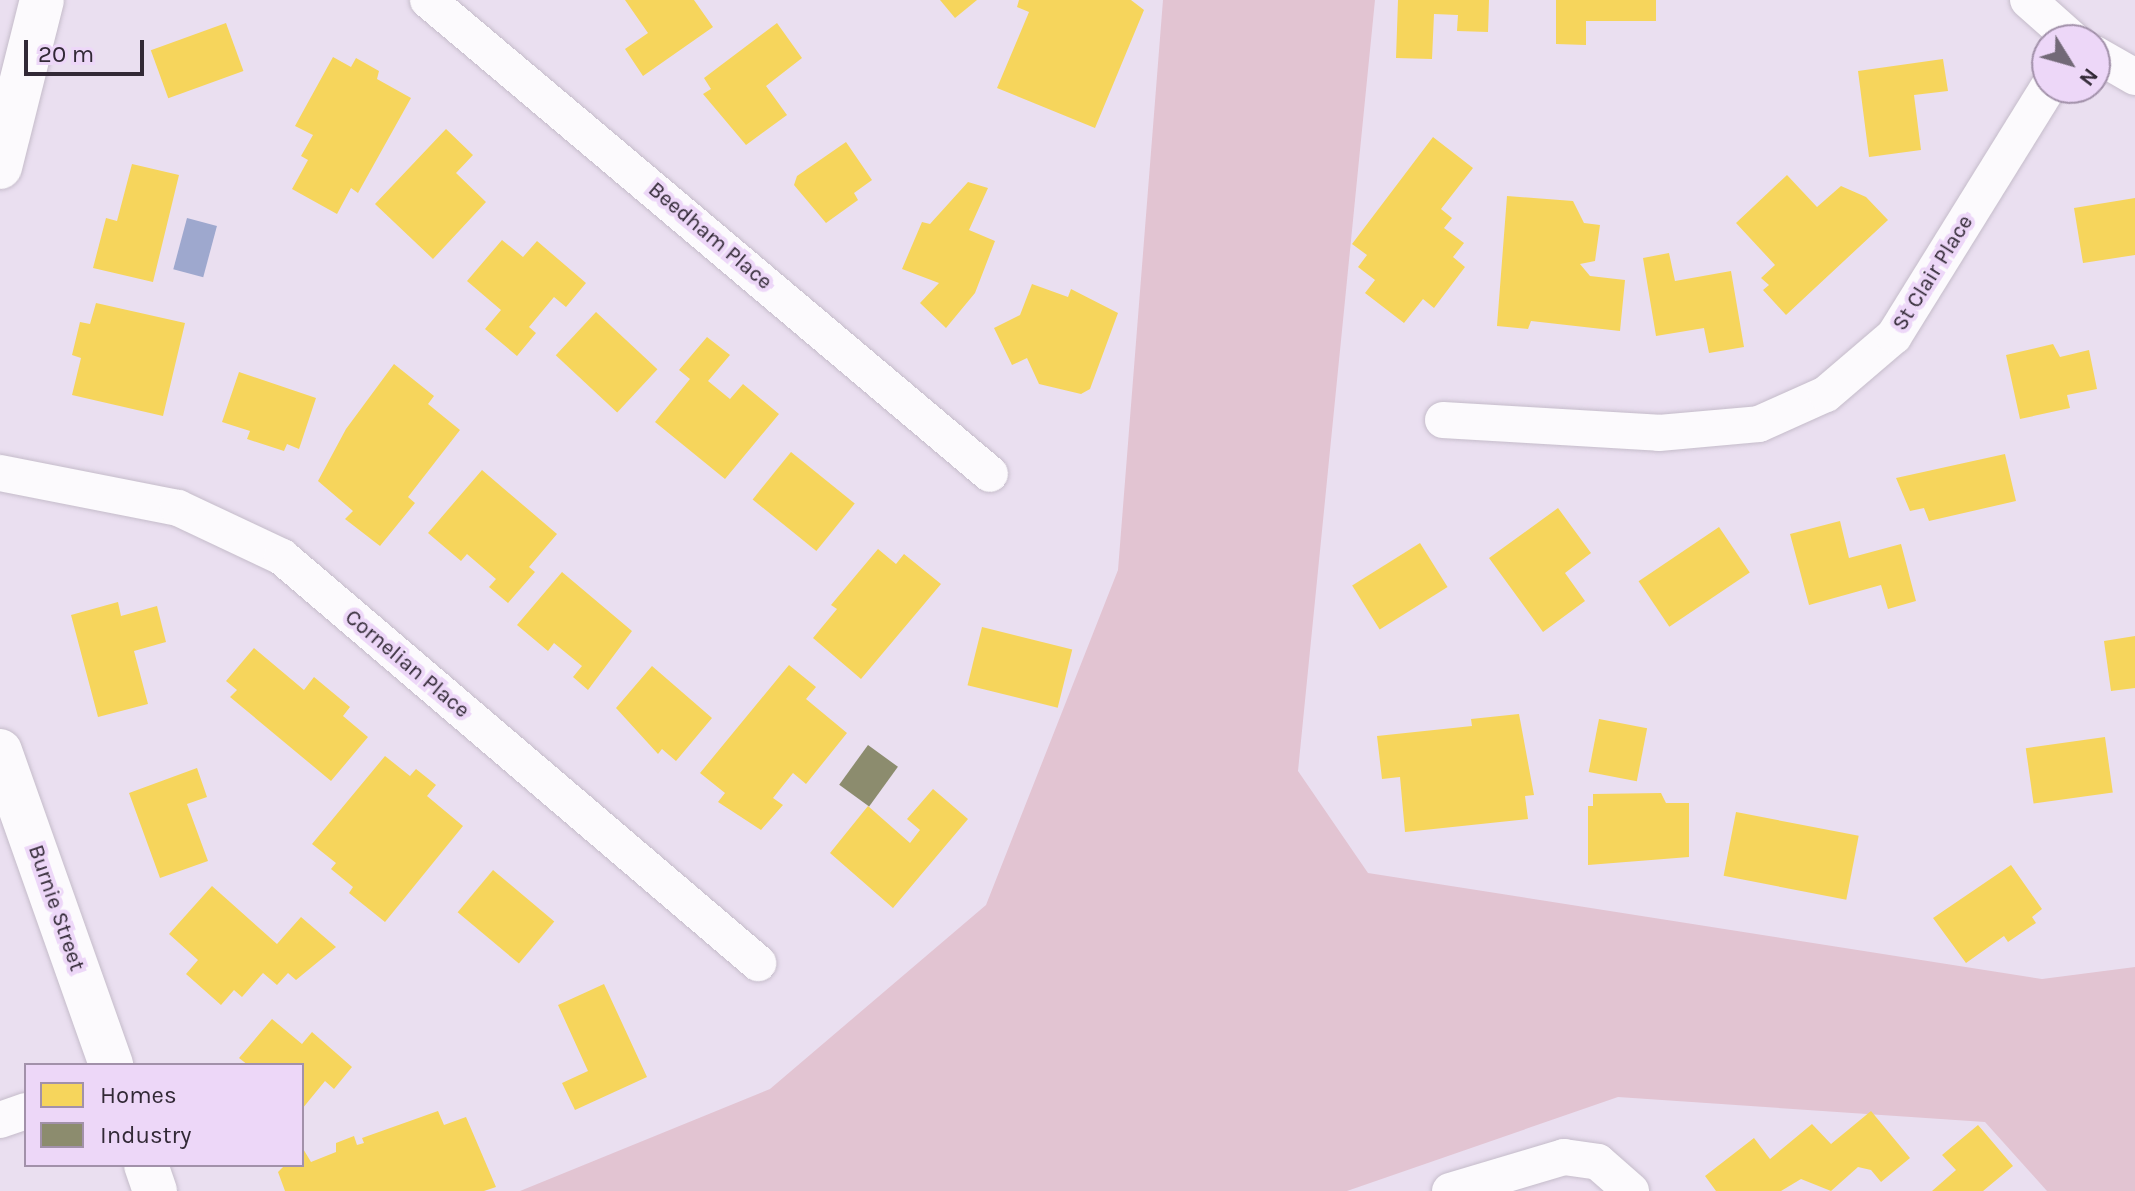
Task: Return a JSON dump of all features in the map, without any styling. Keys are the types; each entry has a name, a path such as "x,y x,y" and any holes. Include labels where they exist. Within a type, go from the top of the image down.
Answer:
{"street":[{"path":"1,161 42,0"},
{"name":"Beedham Place","path":"428,0 990,474"},
{"path":"2028,0 2055,24"},
{"path":"2111,63 2135,77"},
{"name":"St Clair Place","path":"1443,420 1659,433 1759,424 1826,394 1894,336 2038,104"},
{"name":"Cornelian Place","path":"0,473 178,508 282,557 758,963"},
{"name":"Burnie Street","path":"0,751 110,1063"},
{"path":"0,1120 24,1112"},
{"path":"1450,1191 1564,1157 1598,1162 1631,1191"},
{"path":"147,1167 155,1191"}],"shaded area":[{"path":"1163,0 1375,0 1298,771 1368,873 2042,979 2135,967 2135,1191 2047,1191 1985,1122 1618,1097 1347,1191 520,1191 770,1089 986,905 1118,570"}],"water":[{"path":"187,218 217,226 203,277 173,269"}],"building: Homes":[{"path":"625,0 694,0 713,27 643,76 625,49 648,33"},
{"path":"940,0 977,0 955,18"},
{"path":"1019,0 1131,0 1144,10 1095,128 997,88 1029,12 1017,7"},
{"path":"1398,0 1489,0 1488,32 1457,31 1458,15 1434,14 1432,59 1396,58"},
{"path":"1556,0 1656,0 1656,21 1586,21 1586,45 1556,44"},
{"path":"226,23 243,71 168,98 151,50"},
{"path":"777,23 802,58 766,86 787,115 746,145 703,94 711,89 704,78"},
{"path":"333,57 351,67 356,58 379,71 377,79 411,98 358,193 351,188 337,214 292,189 308,160 301,156 313,135 295,126"},
{"path":"1943,59 1948,91 1914,95 1921,150 1869,157 1858,71"},
{"path":"446,129 473,155 456,173 486,202 433,259 375,204"},
{"path":"1433,137 1473,168 1441,209 1452,218 1444,228 1464,243 1453,257 1465,267 1434,308 1423,299 1404,323 1365,293 1375,280 1358,267 1367,255 1352,244"},
{"path":"846,142 872,180 854,193 858,200 826,223 794,185 797,176"},
{"path":"132,164 179,175 153,282 93,268 106,218 117,221"},
{"path":"1787,175 1817,207 1841,186 1866,197 1888,220 1786,315 1763,290 1769,285 1761,278 1775,265 1736,223"},
{"path":"968,182 988,188 969,230 995,241 975,293 946,328 920,303 939,283 902,269 922,222 930,224"},
{"path":"1507,196 1573,201 1584,223 1600,225 1595,261 1580,264 1590,276 1625,280 1620,331 1531,321 1528,329 1497,326"},
{"path":"2135,198 2135,255 2083,263 2074,208"},
{"path":"502,240 523,257 537,241 586,283 566,307 554,297 529,327 536,333 517,356 485,329 501,310 467,281"},
{"path":"1669,253 1675,281 1731,271 1744,347 1709,353 1704,328 1656,336 1643,258"},
{"path":"1032,284 1068,297 1071,289 1118,313 1090,389 1081,394 1039,384 1027,358 1012,365 994,328 1020,315"},
{"path":"96,303 185,323 163,416 72,395 81,358 72,355 80,322 90,324"},
{"path":"596,312 657,369 617,412 556,355"},
{"path":"707,337 730,355 708,381 730,399 743,384 779,414 725,479 655,422 690,379 679,370"},
{"path":"2053,344 2060,357 2089,350 2097,389 2067,395 2070,408 2020,419 2006,355"},
{"path":"394,364 434,396 428,404 460,430 408,497 415,503 380,546 345,519 353,511 318,481 346,429"},
{"path":"239,372 316,398 299,449 287,444 284,451 247,439 250,431 222,422"},
{"path":"791,452 855,504 816,551 753,499"},
{"path":"2005,454 2016,501 1929,521 1924,508 1910,511 1896,478"},
{"path":"482,470 557,534 529,567 535,572 508,603 489,587 496,579 467,554 461,561 428,533"},
{"path":"1558,508 1591,553 1565,573 1585,601 1543,632 1489,558"},
{"path":"1840,521 1849,558 1901,544 1916,601 1888,609 1881,585 1809,605 1790,534"},
{"path":"1719,527 1750,573 1669,627 1639,581"},
{"path":"1420,543 1448,587 1380,629 1352,585"},
{"path":"878,549 896,564 904,554 941,584 861,679 813,638 837,609 831,605"},
{"path":"562,572 632,631 588,690 573,677 582,666 554,643 548,651 517,625"},
{"path":"118,602 121,616 157,606 166,642 134,651 148,704 98,717 71,615"},
{"path":"982,627 1072,649 1058,708 967,685"},
{"path":"2135,636 2135,688 2111,691 2104,641"},
{"path":"254,648 304,690 314,677 350,707 343,716 368,737 331,781 230,697 237,690 226,681"},
{"path":"789,665 816,687 806,699 847,733 806,784 793,773 773,798 783,805 761,830 718,802 725,793 700,773"},
{"path":"652,666 712,718 676,761 662,749 658,754 616,708"},
{"path":"1519,714 1534,795 1525,796 1528,819 1405,832 1400,777 1382,779 1377,736 1472,726 1471,719"},
{"path":"1599,719 1647,728 1637,781 1589,772"},
{"path":"2105,737 2113,792 2034,804 2026,748"},
{"path":"385,756 410,776 416,769 436,785 427,796 463,826 385,922 349,893 353,887 331,869 336,863 312,844"},
{"path":"197,768 207,797 187,804 208,861 160,878 129,793"},
{"path":"933,789 968,819 893,908 830,853 868,806 910,843 920,830 907,819"},
{"path":"1661,793 1666,803 1689,803 1689,857 1588,865 1588,806 1593,806 1593,794"},
{"path":"1736,812 1859,836 1846,900 1724,876"},
{"path":"2011,865 2042,909 2032,917 2036,923 2008,942 2004,936 1966,963 1933,918"},
{"path":"493,870 554,921 519,964 458,912"},
{"path":"212,886 277,944 301,917 336,947 296,980 288,973 277,985 263,973 242,997 234,990 221,1005 186,974 198,960 169,934"},
{"path":"604,984 647,1077 575,1110 562,1083 588,1071 558,1005"},
{"path":"272,1019 302,1044 312,1032 352,1067 334,1089 325,1081 304,1107 304,1063 245,1063 239,1058"},
{"path":"438,1111 444,1125 466,1117 496,1187 484,1191 285,1191 278,1172 283,1167 304,1167 304,1150 311,1162 336,1152 336,1143 354,1136 357,1145 364,1143 362,1138"},
{"path":"1871,1111 1910,1158 1881,1182 1871,1170 1858,1167 1831,1191 1801,1179 1781,1191 1716,1191 1705,1176 1754,1138 1770,1159 1812,1124 1831,1144"},
{"path":"1978,1125 2013,1166 1983,1191 1932,1191 1956,1170 1942,1155"}],"building: Industry":[{"path":"868,745 898,767 869,806 839,785"}]}
